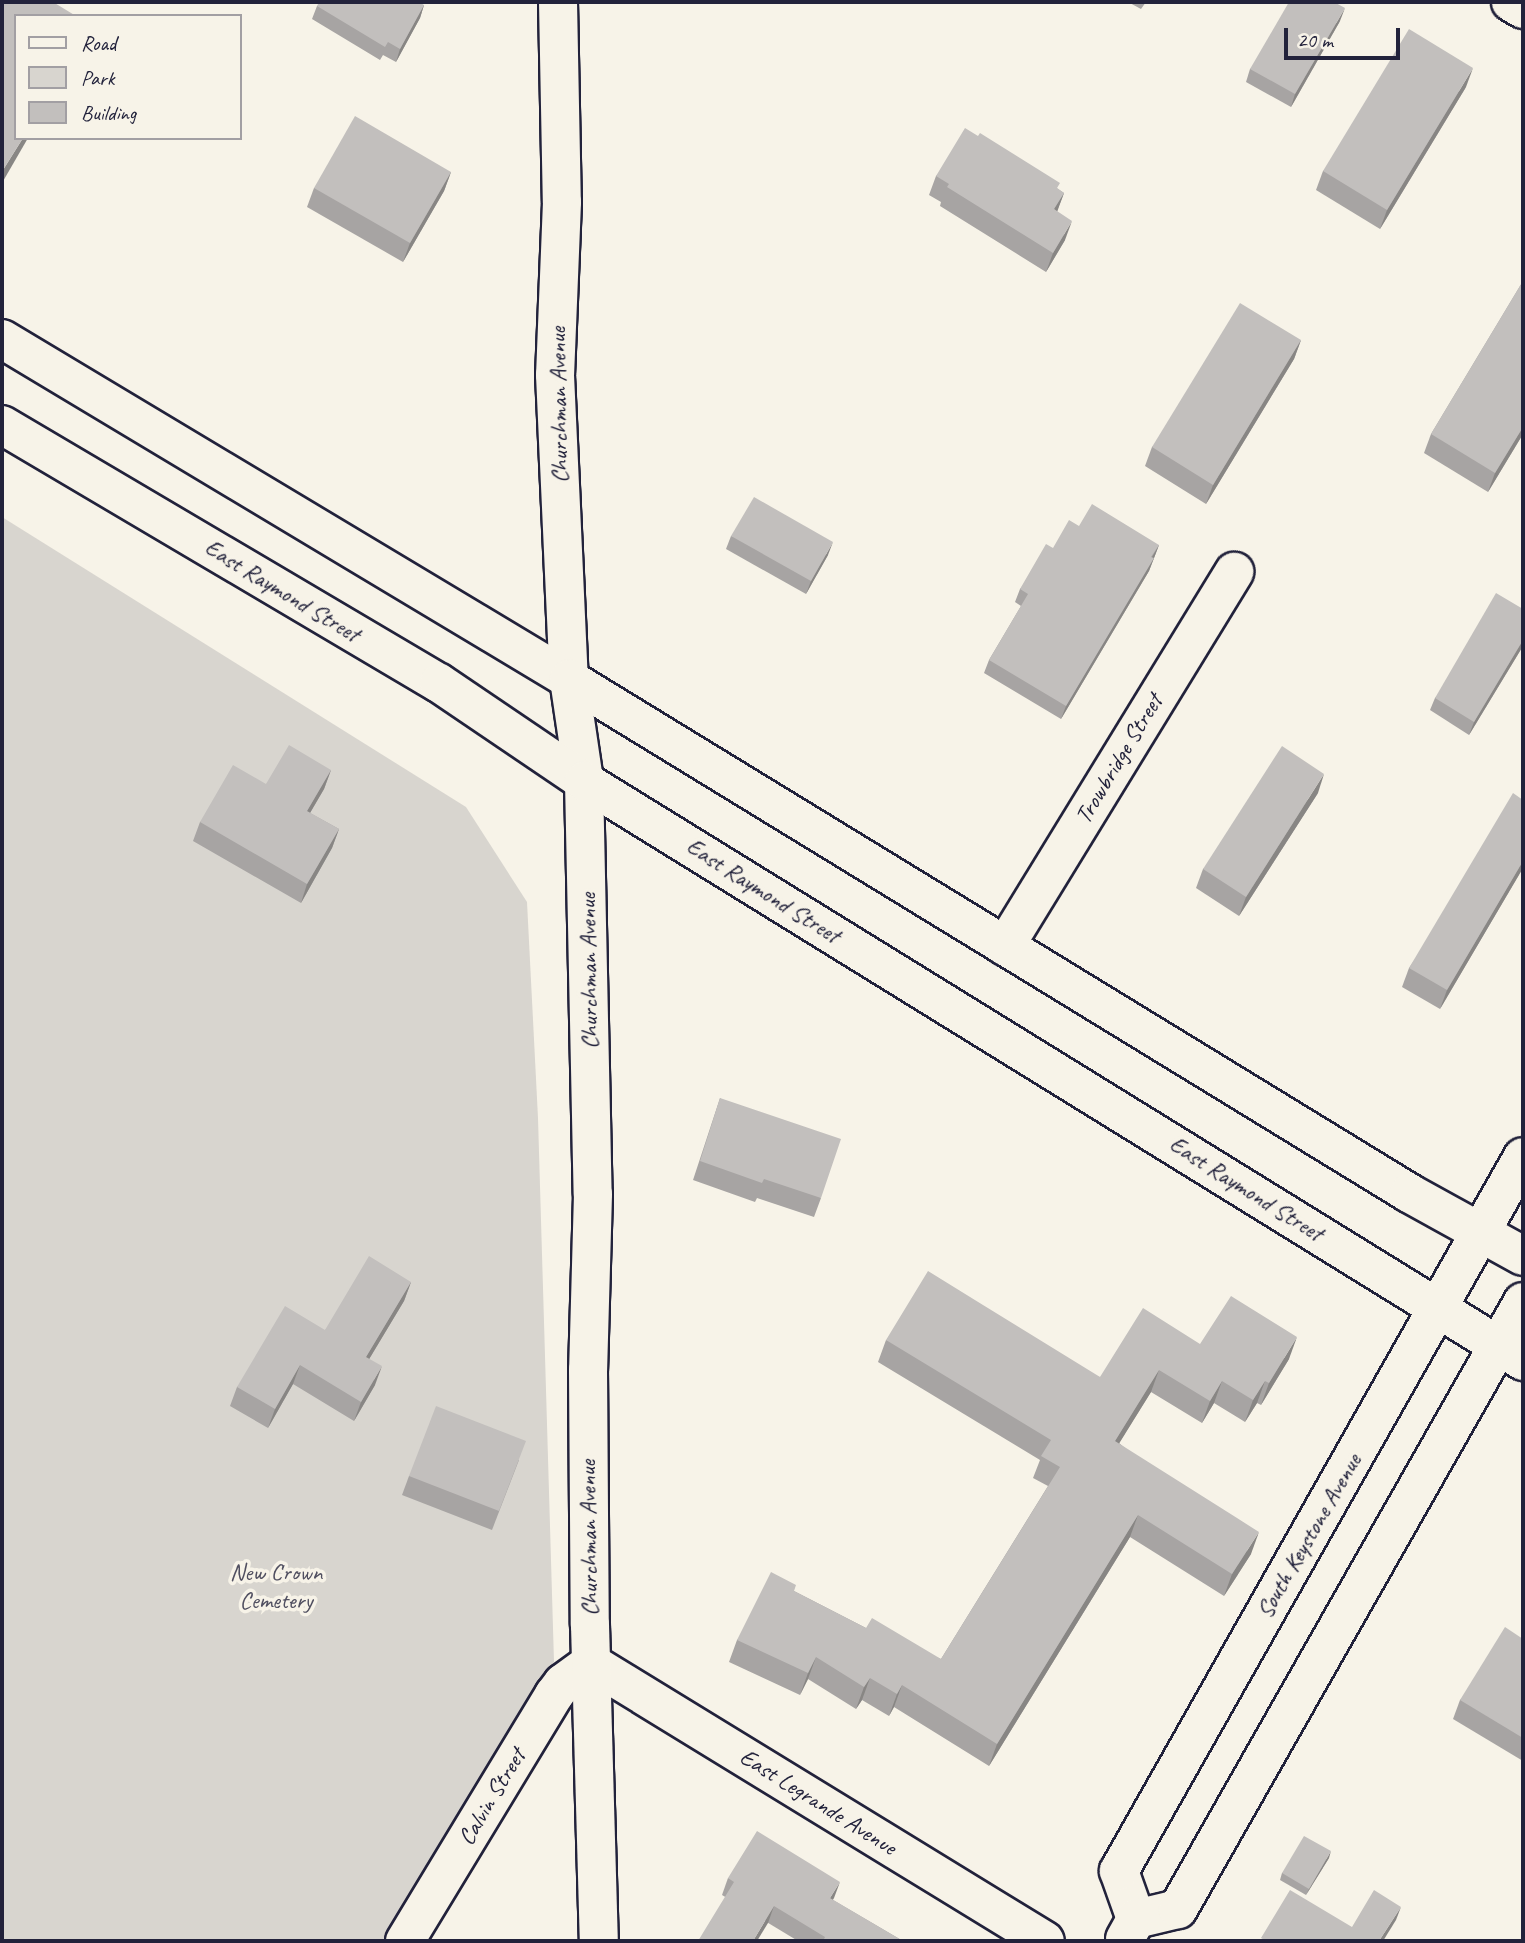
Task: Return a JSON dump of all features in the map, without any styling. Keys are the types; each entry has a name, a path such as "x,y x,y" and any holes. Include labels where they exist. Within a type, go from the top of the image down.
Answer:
{"main road":[{"name":"Churchman Avenue","path":"558,2 562,202 555,375 569,678 584,781 593,1194 587,1370 591,1663 599,1941"},
{"path":"1511,2 1523,9"},
{"path":"2,339 569,678 1409,1193 1523,1256"},
{"name":"East Raymond Street","path":"2,425 439,683 584,781 1511,1353"},
{"name":"Trowbridge Street","path":"1005,946 1234,572"},
{"name":"South Keystone Avenue","path":"1523,1157 1119,1871 1130,1930 1178,1909 1511,1353 1523,1303"},
{"name":"Calvin Street","path":"405,1941 554,1695 563,1683 591,1663"},
{"name":"East Legrande Avenue","path":"591,1663 1045,1941"}],"green space":[{"name":"New Crown Cemetery","path":"2,517 466,807 527,902 538,1118 554,1662 384,1941 2,1941"}],"building":[{"path":"2,2 53,2 73,14 14,14 14,140 22,140 2,169"},
{"path":"319,2 419,2 424,5 400,49 388,42 385,47 317,6"},
{"path":"1289,2 1334,2 1345,8 1295,94 1250,69"},
{"path":"1409,29 1473,68 1387,210 1323,171"},
{"path":"355,116 451,172 410,243 314,188"},
{"path":"965,128 978,136 980,133 1060,183 1057,188 1064,193 1054,209 1072,221 1053,253 947,187 949,184 936,176"},
{"path":"1523,281 1523,427 1495,473 1431,434"},
{"path":"1240,303 1301,340 1213,485 1152,447"},
{"path":"754,497 833,542 811,581 731,536"},
{"path":"1092,504 1159,545 1151,557 1154,558 1066,706 989,660 1028,594 1020,589 1046,544 1053,548 1069,520 1079,526"},
{"path":"1496,593 1523,609 1523,640 1474,722 1435,698"},
{"path":"289,745 331,770 307,811 339,829 307,884 200,822 233,765 266,784"},
{"path":"1282,746 1324,774 1246,897 1203,869"},
{"path":"1513,793 1523,800 1523,861 1447,990 1409,968"},
{"path":"720,1098 841,1139 821,1198 764,1179 762,1183 700,1161"},
{"path":"369,1256 411,1282 366,1357 382,1366 361,1402 300,1365 275,1409 237,1387 285,1306 325,1330"},
{"path":"928,1271 1100,1377 1143,1308 1200,1344 1231,1296 1297,1337 1269,1383 1265,1381 1253,1400 1222,1381 1210,1401 1159,1370 1115,1441 1259,1532 1232,1574 1138,1515 997,1744 902,1685 897,1694 870,1678 864,1687 816,1657 808,1673 737,1640 771,1572 796,1585 794,1591 866,1628 872,1618 941,1659 1060,1467 1041,1456 1051,1440 886,1340"},
{"path":"436,1406 526,1441 499,1511 409,1476"},
{"path":"1505,1627 1523,1639 1523,1738 1460,1700"},
{"path":"757,1831 840,1882 830,1898 903,1941 823,1941 825,1937 774,1906 753,1941 698,1941 734,1882 728,1878"},
{"path":"1304,1836 1331,1851 1309,1889 1282,1873"},
{"path":"1290,1890 1352,1927 1374,1890 1401,1907 1379,1941 1266,1941 1261,1938"}]}
